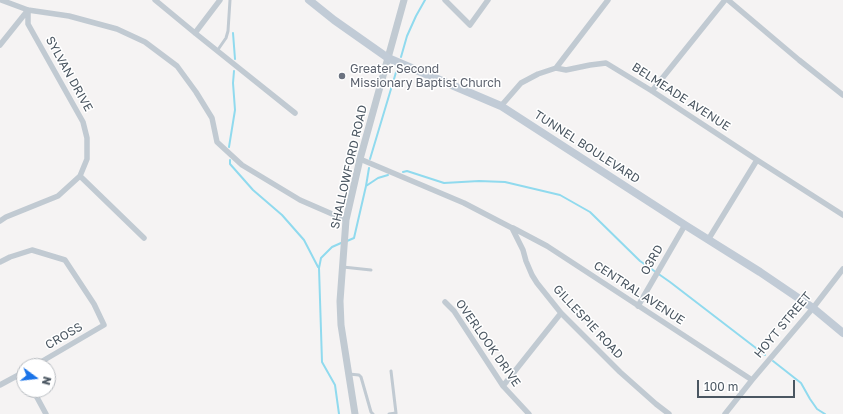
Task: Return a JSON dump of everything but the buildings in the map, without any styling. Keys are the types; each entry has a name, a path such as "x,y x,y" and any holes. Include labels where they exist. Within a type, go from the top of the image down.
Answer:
{"main road":[{"name":"TUNNEL BOULEVARD","path":"309,0 334,20 388,58 501,106 760,272 813,308 843,333"}],"street":[{"path":"1,0 28,10 69,16 116,29 145,42 177,66 196,92 212,118 217,142 242,165 300,200 346,220"},
{"path":"155,0 295,113"},
{"path":"195,33 220,0"},
{"name":"SHALLOWFORD ROAD","path":"355,414 341,325 340,301 346,220 360,159 404,0"},
{"path":"445,0 470,25 488,0"},
{"path":"556,68 608,0"},
{"path":"652,91 726,0 843,95"},
{"path":"0,45 28,10"},
{"name":"SYLVAN DRIVE","path":"0,221 6,217 58,196 80,176 87,159 87,138 83,122 28,24 28,10"},
{"name":"BELMEADE AVENUE","path":"501,106 521,83 538,74 556,68 566,70 606,63 652,91 843,215"},
{"path":"360,159 464,203 512,228"},
{"path":"708,240 757,160"},
{"path":"80,176 144,238"},
{"name":"O3RD","path":"638,306 685,225"},
{"name":"CENTRAL AVENUE","path":"512,228 547,246 752,380"},
{"name":"GILLESPIE ROAD","path":"512,228 523,250 534,279 561,313 620,372 669,414"},
{"name":"CROSS","path":"0,262 32,250 65,260 94,304 104,325 48,358"},
{"name":"HOYT STREET","path":"725,414 813,308 843,269"},
{"name":"OVERLOOK DRIVE","path":"445,302 454,311 503,386 529,414"},
{"path":"503,386 561,313"},
{"path":"0,385 16,377"},
{"path":"37,398 46,414"}],"lane":[{"path":"217,51 226,38 228,31 230,22 230,0"},
{"path":"342,267 371,270"},
{"path":"389,414 396,413 391,371"},
{"path":"349,374 359,374 361,377 371,412 373,414"}],"waterway":[{"path":"401,57 407,36 425,0"},
{"path":"233,33 235,59"},
{"path":"370,159 397,69"},
{"path":"229,147 235,110 233,83 234,71"},
{"path":"230,160 230,164 253,190 282,215 304,240 318,267"},
{"path":"347,241 354,238 369,168"},
{"path":"403,172 407,171 444,183 479,181 505,182 560,195 590,212 640,261 670,282 765,355"},
{"path":"366,186 378,178 388,175"},
{"path":"339,414 335,385 322,362 319,268 321,258 332,247 341,243"},
{"path":"773,361 801,383 817,409 825,414"}],"place":[{"name":"Greater Second Missionary Baptist Church","path":"342,76"}]}
